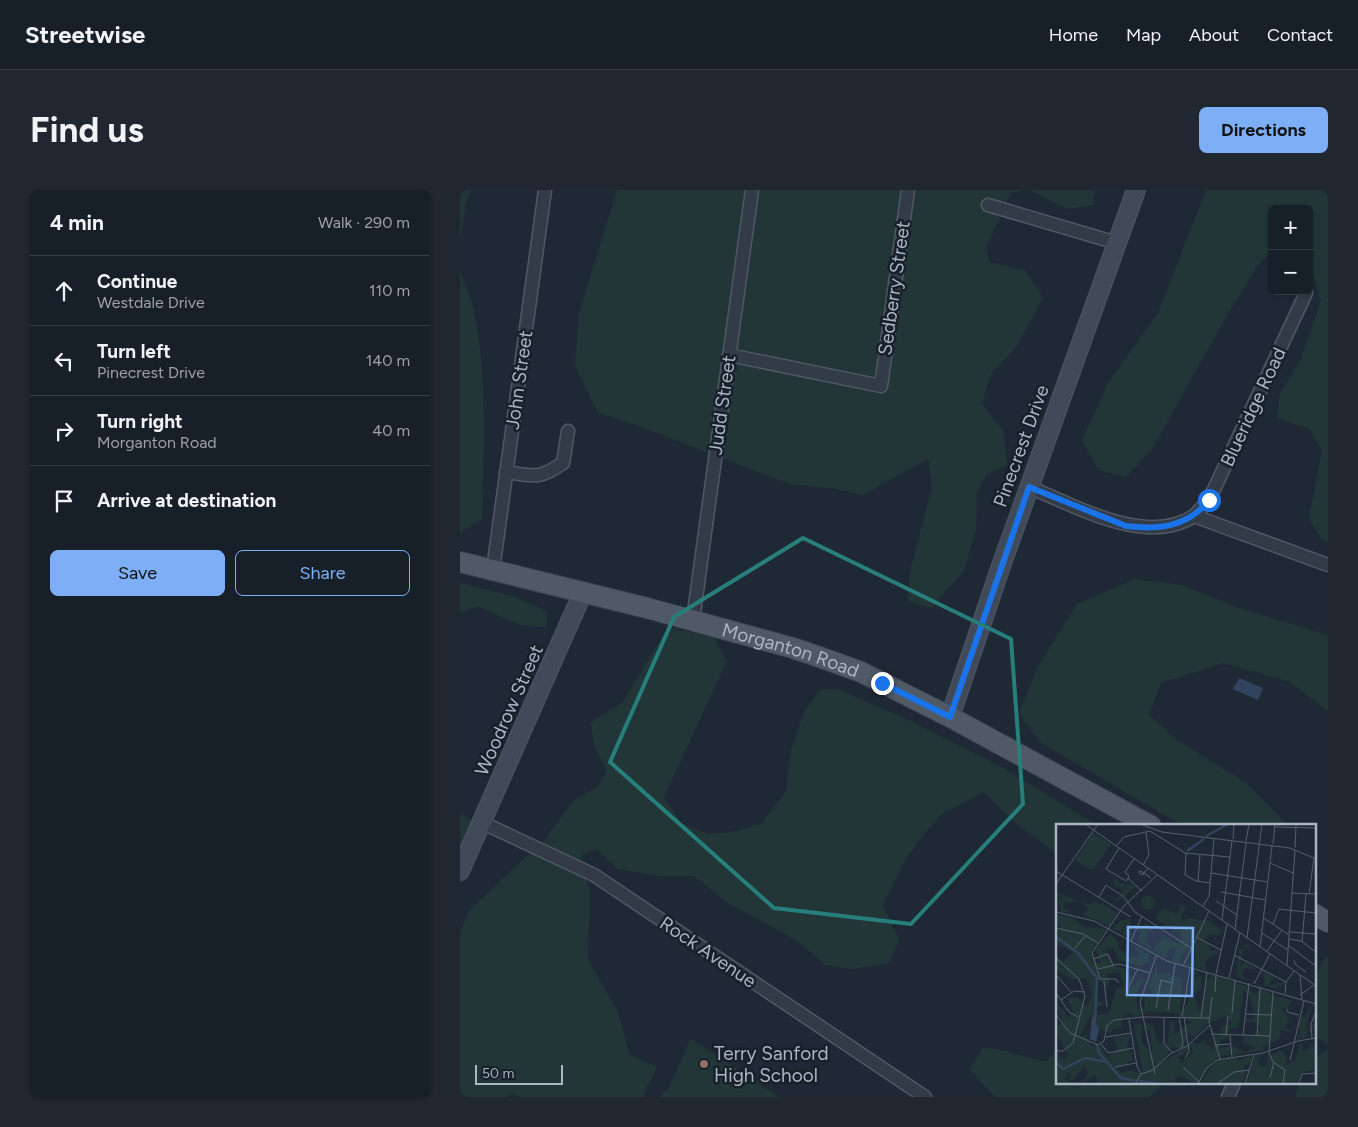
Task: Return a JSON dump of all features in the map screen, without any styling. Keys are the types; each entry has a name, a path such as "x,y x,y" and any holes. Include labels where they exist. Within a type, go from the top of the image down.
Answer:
{"main road":[{"name":"Morganton Road","path":"460,562 693,620 831,660 867,675 950,717 1147,824"},
{"path":"1316,915 1328,922"}],"street":[{"name":"John Street","path":"493,570 545,190"},
{"name":"Judd Street","path":"693,620 752,190"},
{"name":"Sedberry Street","path":"729,355 880,386 908,190"},
{"name":"Pinecrest Drive","path":"950,717 1029,487 1136,190"},
{"path":"988,205 1117,243"},
{"name":"Blueridge Road","path":"1194,516 1209,500 1306,295"},
{"path":"506,472 534,476 546,474 563,463 568,431"},
{"path":"1029,487 1126,526 1165,527 1181,523 1194,516 1328,565"},
{"name":"Woodrow Street","path":"460,871 483,823 583,592"},
{"name":"Rock Avenue","path":"483,823 594,874 925,1097"},
{"path":"1228,1097 1234,1084"}],"highlighted area":[{"path":"803,538 1011,639 1023,804 911,924 774,908 610,762 674,617"}],"green space":[{"path":"460,190 471,190 466,203 460,242"},
{"path":"617,190 1027,190 1011,193 986,248 990,262 1026,271 1043,298 1017,346 992,372 982,404 1003,430 1007,465 987,474 977,493 976,531 964,571 931,608 908,601 910,571 932,487 928,459 862,495 837,489 789,484 644,428 598,413 575,366 579,313"},
{"path":"1030,190 1095,190 1093,205 1067,209"},
{"path":"1206,190 1328,190 1328,542 1321,539 1309,518 1322,450 1309,429 1277,418 1280,393 1300,361 1321,301 1313,275 1313,205 1268,205 1268,255 1260,262 1228,314 1152,449 1126,477 1098,470 1082,440 1108,383 1158,313"},
{"path":"460,271 472,302 478,333 483,386 484,439 482,519 460,533"},
{"path":"1135,579 1181,585 1239,608 1328,635 1328,711 1290,682 1223,663 1161,683 1149,715 1177,740 1246,783 1287,824 1180,824 1040,742 1019,714 1037,668 1077,604"},
{"path":"460,583 515,597 546,611 547,626 538,627 520,624 477,606 460,613"},
{"path":"668,627 714,637 727,661 664,797 681,823 708,834 732,832 762,823 786,791 791,750 805,710 821,689 840,690 906,719 1005,769 1095,824 1056,824 1056,853 1013,821 984,792 940,815 908,855 883,905 899,940 889,963 851,969 826,965 791,937 728,903 694,876 660,876 618,869 597,849 581,855 590,892 588,959 618,1012 630,1055 657,1067 644,1094 645,1097 520,1097 510,1093 508,1097 460,1097 460,932 469,911 546,838 573,801 597,787 607,771 594,746 591,722 622,703"},
{"path":"460,814 474,821 460,852"},
{"path":"1328,956 1328,1045 1316,1036 1316,974 1324,958"},
{"name":"Terry Sanford High School","path":"691,1039 778,1097 659,1097 668,1089"},
{"path":"983,1048 992,1048 1047,1061 1056,1050 1056,1084 1162,1084 1150,1097 995,1097 969,1069"},
{"path":"1328,1050 1328,1097 1296,1097 1299,1084 1316,1084 1316,1056"}],"water":[{"path":"1239,678 1263,688 1258,700 1233,689"}],"place":[{"name":"Terry Sanford High School","path":"704,1064"}],"route":[{"path":"882,683 950,717 1029,487 1126,526 1141,528 1165,527 1181,523 1194,516 1209,500"}]}
